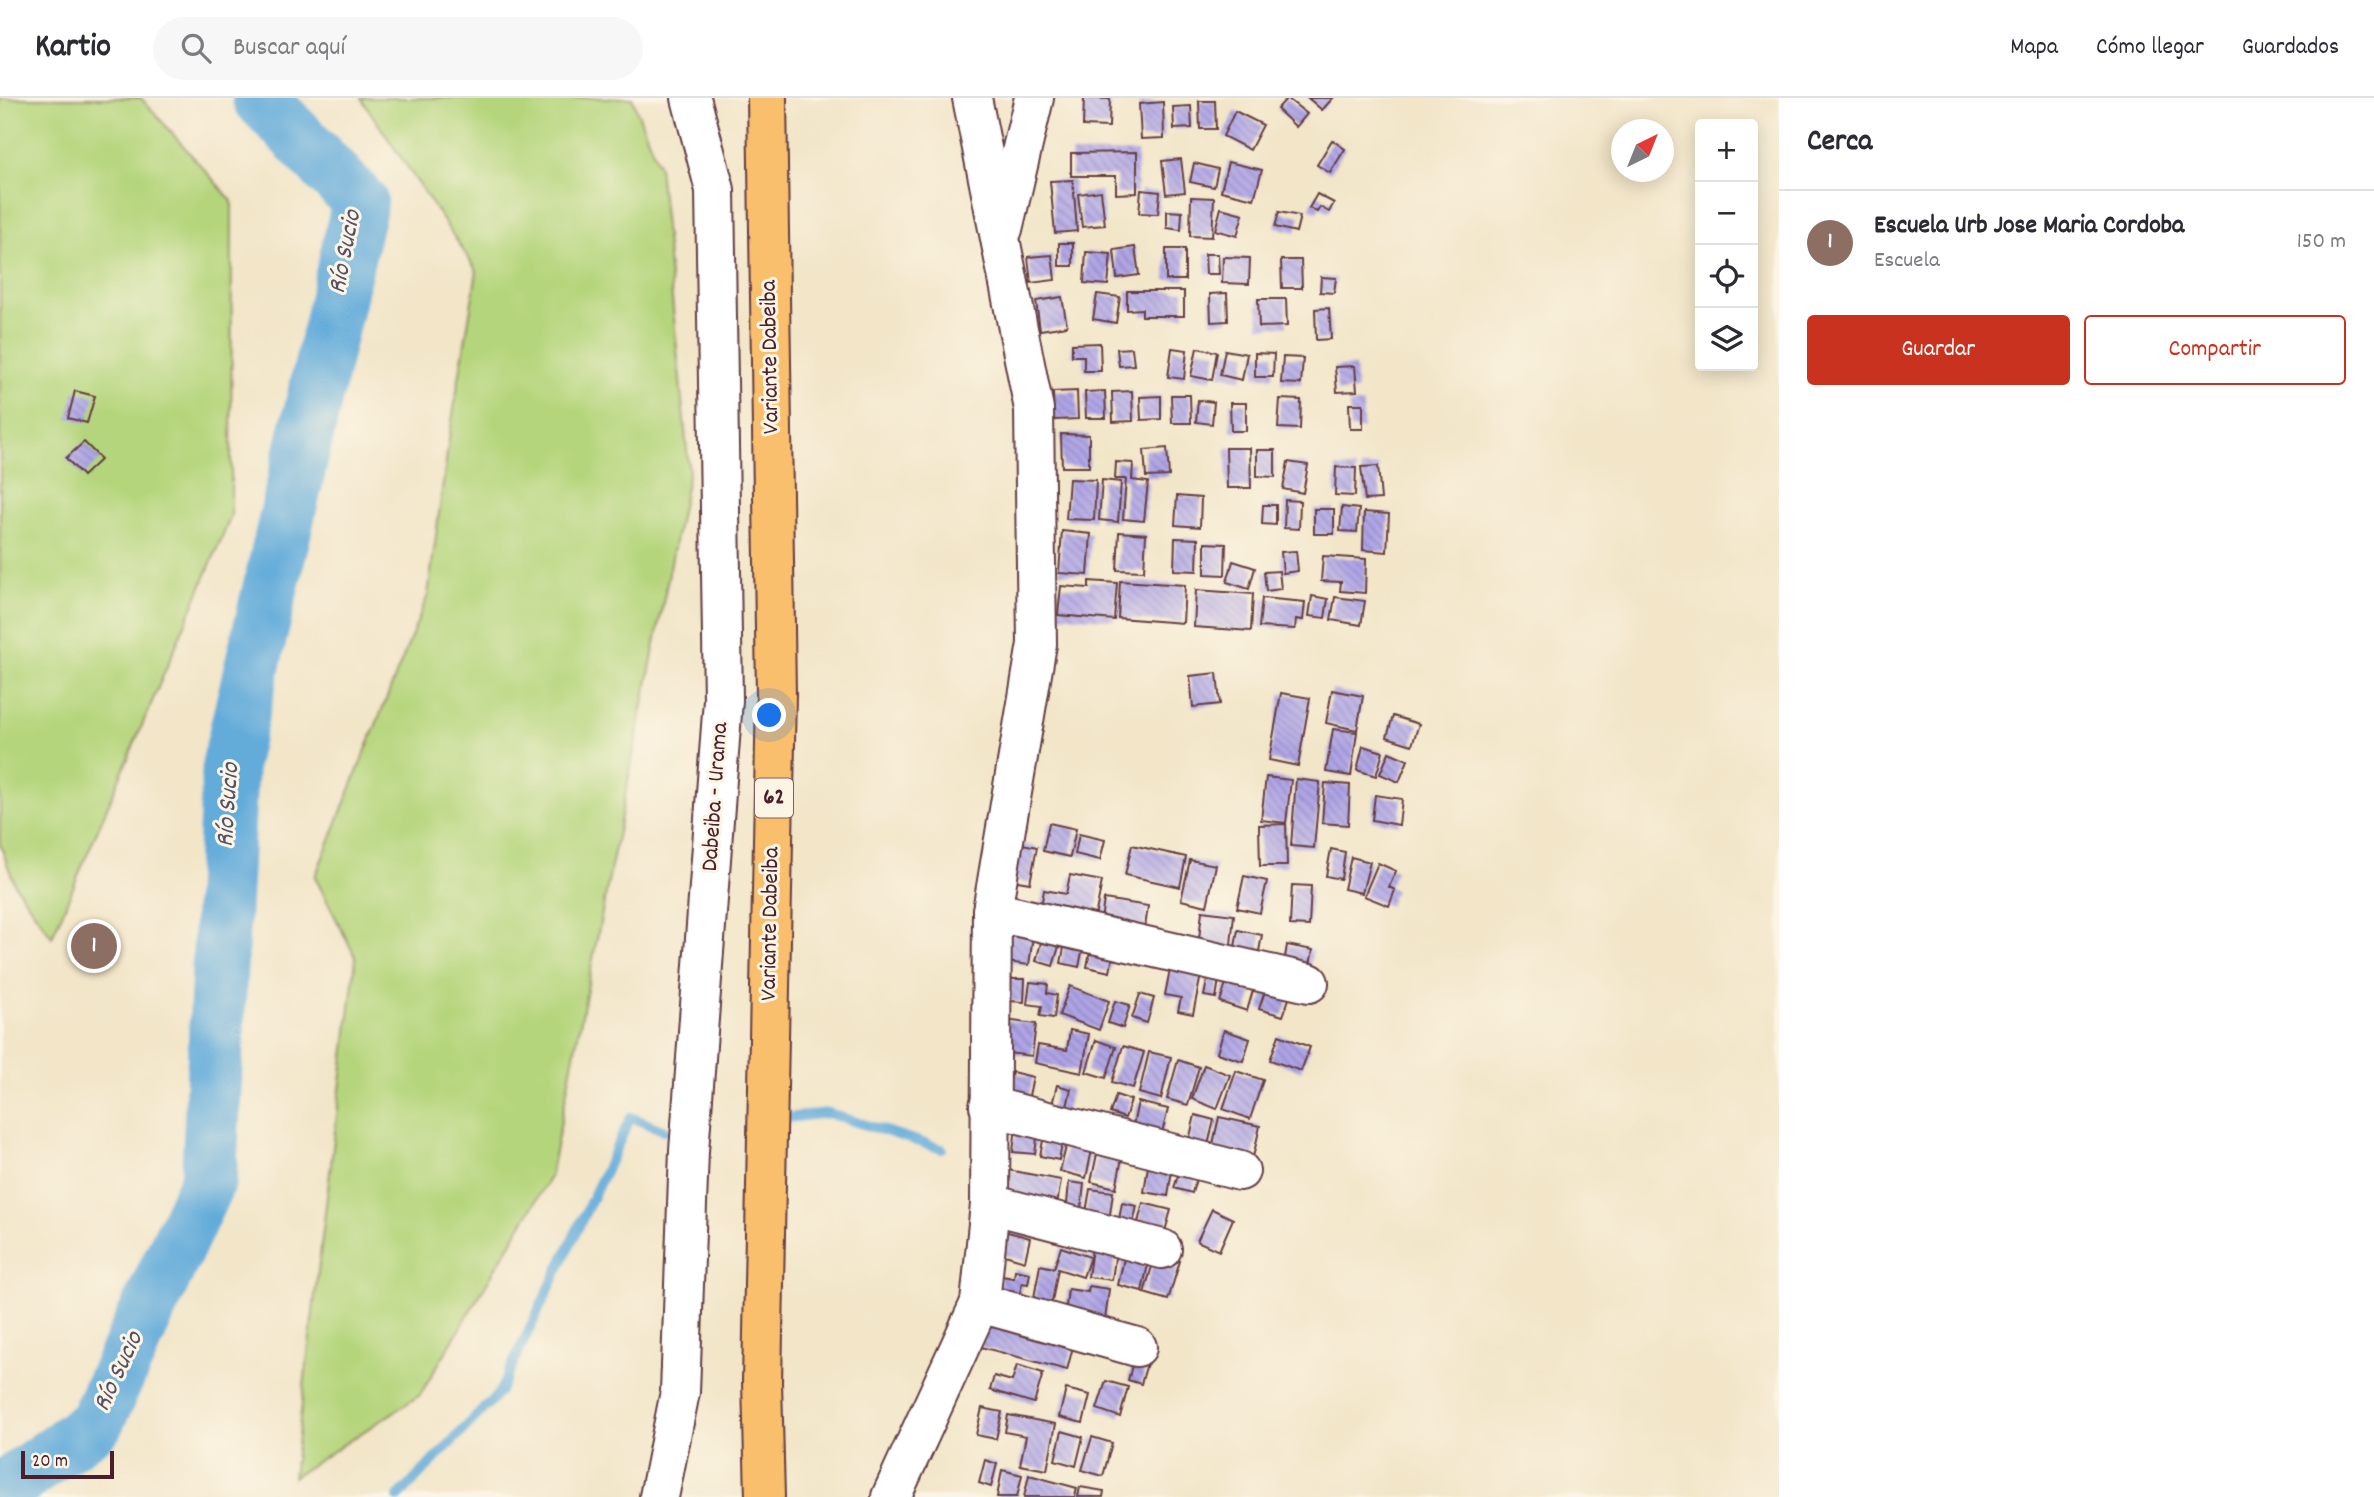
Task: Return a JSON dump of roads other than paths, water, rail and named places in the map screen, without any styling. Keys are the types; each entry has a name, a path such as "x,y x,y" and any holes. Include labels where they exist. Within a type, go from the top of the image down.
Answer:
{"highway":[{"name":"Variante Dabeiba","path":"765,1497 762,1382 776,694 767,98"}],"street":[{"name":"Dabeiba - Urama","path":"659,1497 681,1392 689,1151 723,700 715,190 691,98"},
{"path":"891,1497 980,1303 990,1204 992,911 1037,644 1034,409 972,98"},
{"path":"1000,241 1034,98"},
{"path":"992,911 1308,983"},
{"path":"989,1106 1240,1171"},
{"path":"990,1204 1162,1249"},
{"path":"980,1303 1137,1347"}],"waterway":[{"name":"Río Sucio","path":"0,1492 95,1424 209,1178 230,762 360,202 260,98"},
{"path":"779,1119 828,1113 942,1149"},
{"path":"398,1497 499,1393 631,1117 665,1131"}],"place":[{"name":"Escuela Urb Jose Maria Cordoba","path":"94,946"}]}
